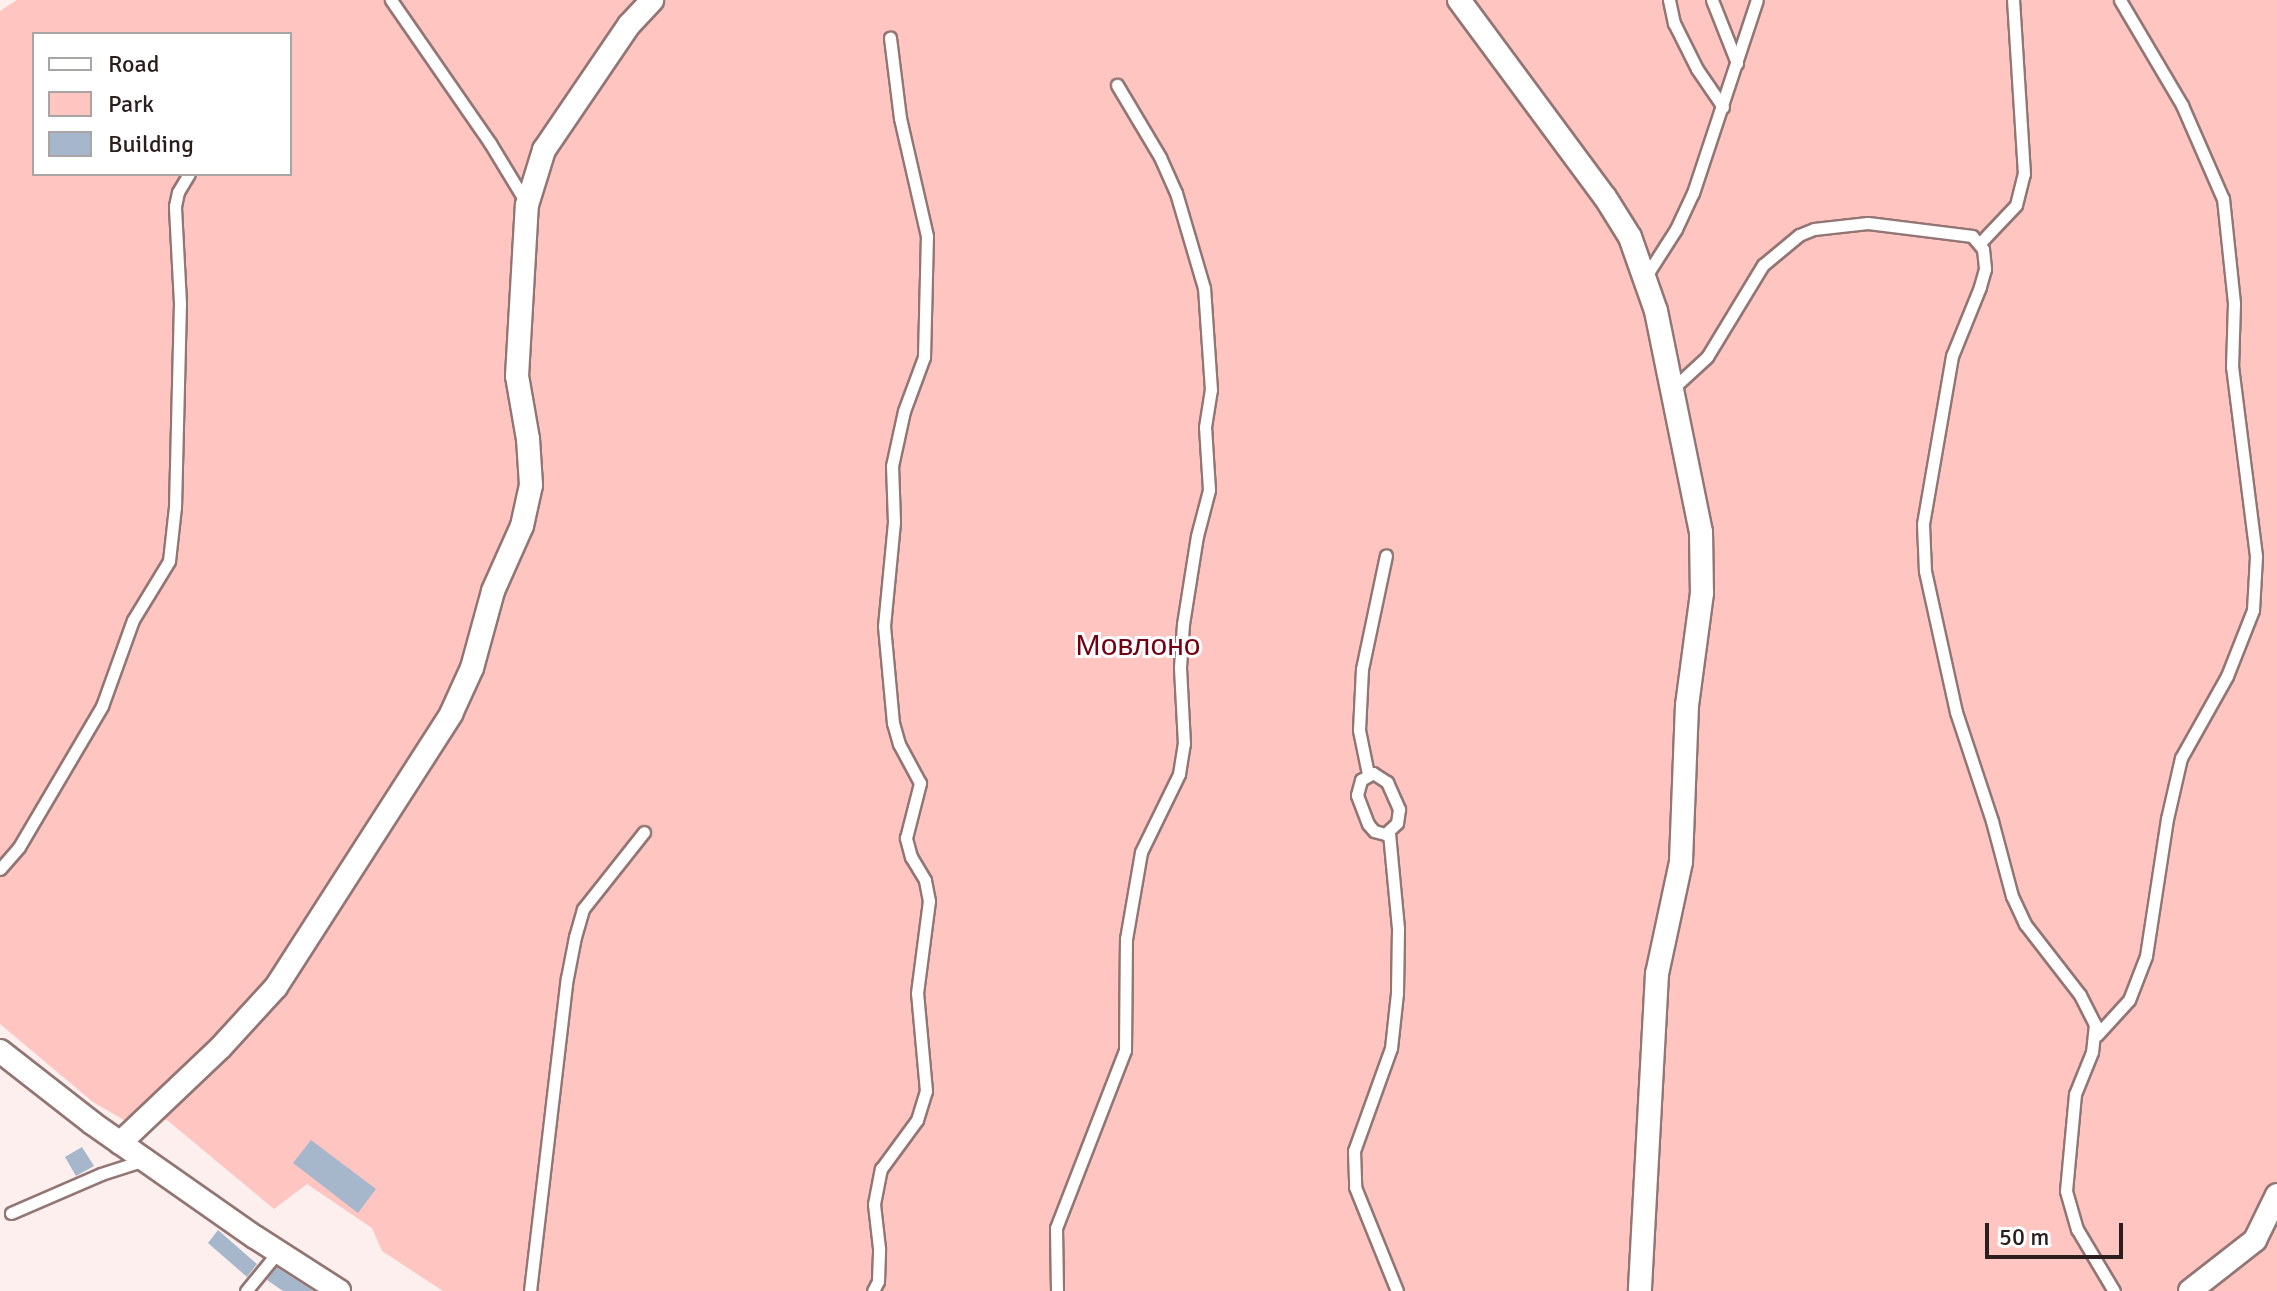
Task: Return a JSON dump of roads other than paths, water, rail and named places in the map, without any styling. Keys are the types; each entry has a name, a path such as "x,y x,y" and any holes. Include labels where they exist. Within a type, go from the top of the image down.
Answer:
{"street":[{"path":"120,1143 221,1047 276,987 451,714 472,668 493,591 522,526 531,485 528,439 517,376 527,205 544,150 629,25 652,0"},
{"path":"1459,0 1605,197 1630,237 1646,276 1701,532 1702,593 1687,705 1681,862 1657,974 1640,1291"},
{"path":"0,1051 120,1143 339,1291"},
{"path":"2190,1291 2255,1240 2277,1195"}],"lane":[{"path":"391,0 490,143 527,205"},
{"path":"1669,0 1674,23 1697,69 1723,107"},
{"path":"1712,0 1738,64"},
{"path":"1646,276 1682,217 1738,64 1757,0"},
{"path":"1980,243 2016,205 2024,174 2013,0"},
{"path":"2114,1291 2077,1229 2066,1191 2075,1094 2097,1035 2129,1000 2146,956 2167,819 2181,758 2227,676 2253,610 2256,556 2232,367 2234,303 2223,199 2182,105 2120,0"},
{"path":"873,1291 878,1281 879,1248 874,1204 881,1169 917,1120 926,1091 917,993 929,901 925,880 911,857 906,838 920,783 899,744 893,723 884,626 894,522 892,466 904,411 924,357 927,236 900,118 899,83 890,38"},
{"path":"1057,1291 1056,1228 1125,1050 1126,939 1141,852 1179,774 1184,744 1180,667 1183,624 1197,536 1209,490 1205,427 1211,390 1204,288 1176,193 1160,157 1117,85"},
{"path":"0,869 19,847 102,706 133,620 169,561 175,507 180,318 175,206 178,192 188,176"},
{"path":"1669,391 1707,357 1763,265 1799,235 1814,229 1868,223 1965,234 1980,243 1985,256 1985,269 1952,356 1935,452 1923,524 1925,571 1956,712 2012,896 2025,924 2091,1012 2097,1035"},
{"path":"1386,555 1362,669 1359,730 1368,774 1358,787 1363,813 1374,831 1389,833"},
{"path":"1368,774 1383,778 1398,804 1397,823 1389,833 1398,929 1397,993 1391,1048 1354,1151 1355,1187 1397,1291"},
{"path":"530,1291 540,1185 575,937 583,909 644,832"},
{"path":"11,1213 86,1180 145,1160"},
{"path":"246,1291 278,1252"}],"park label":[{"name":"Мовлоно","path":"1138,646"}]}
